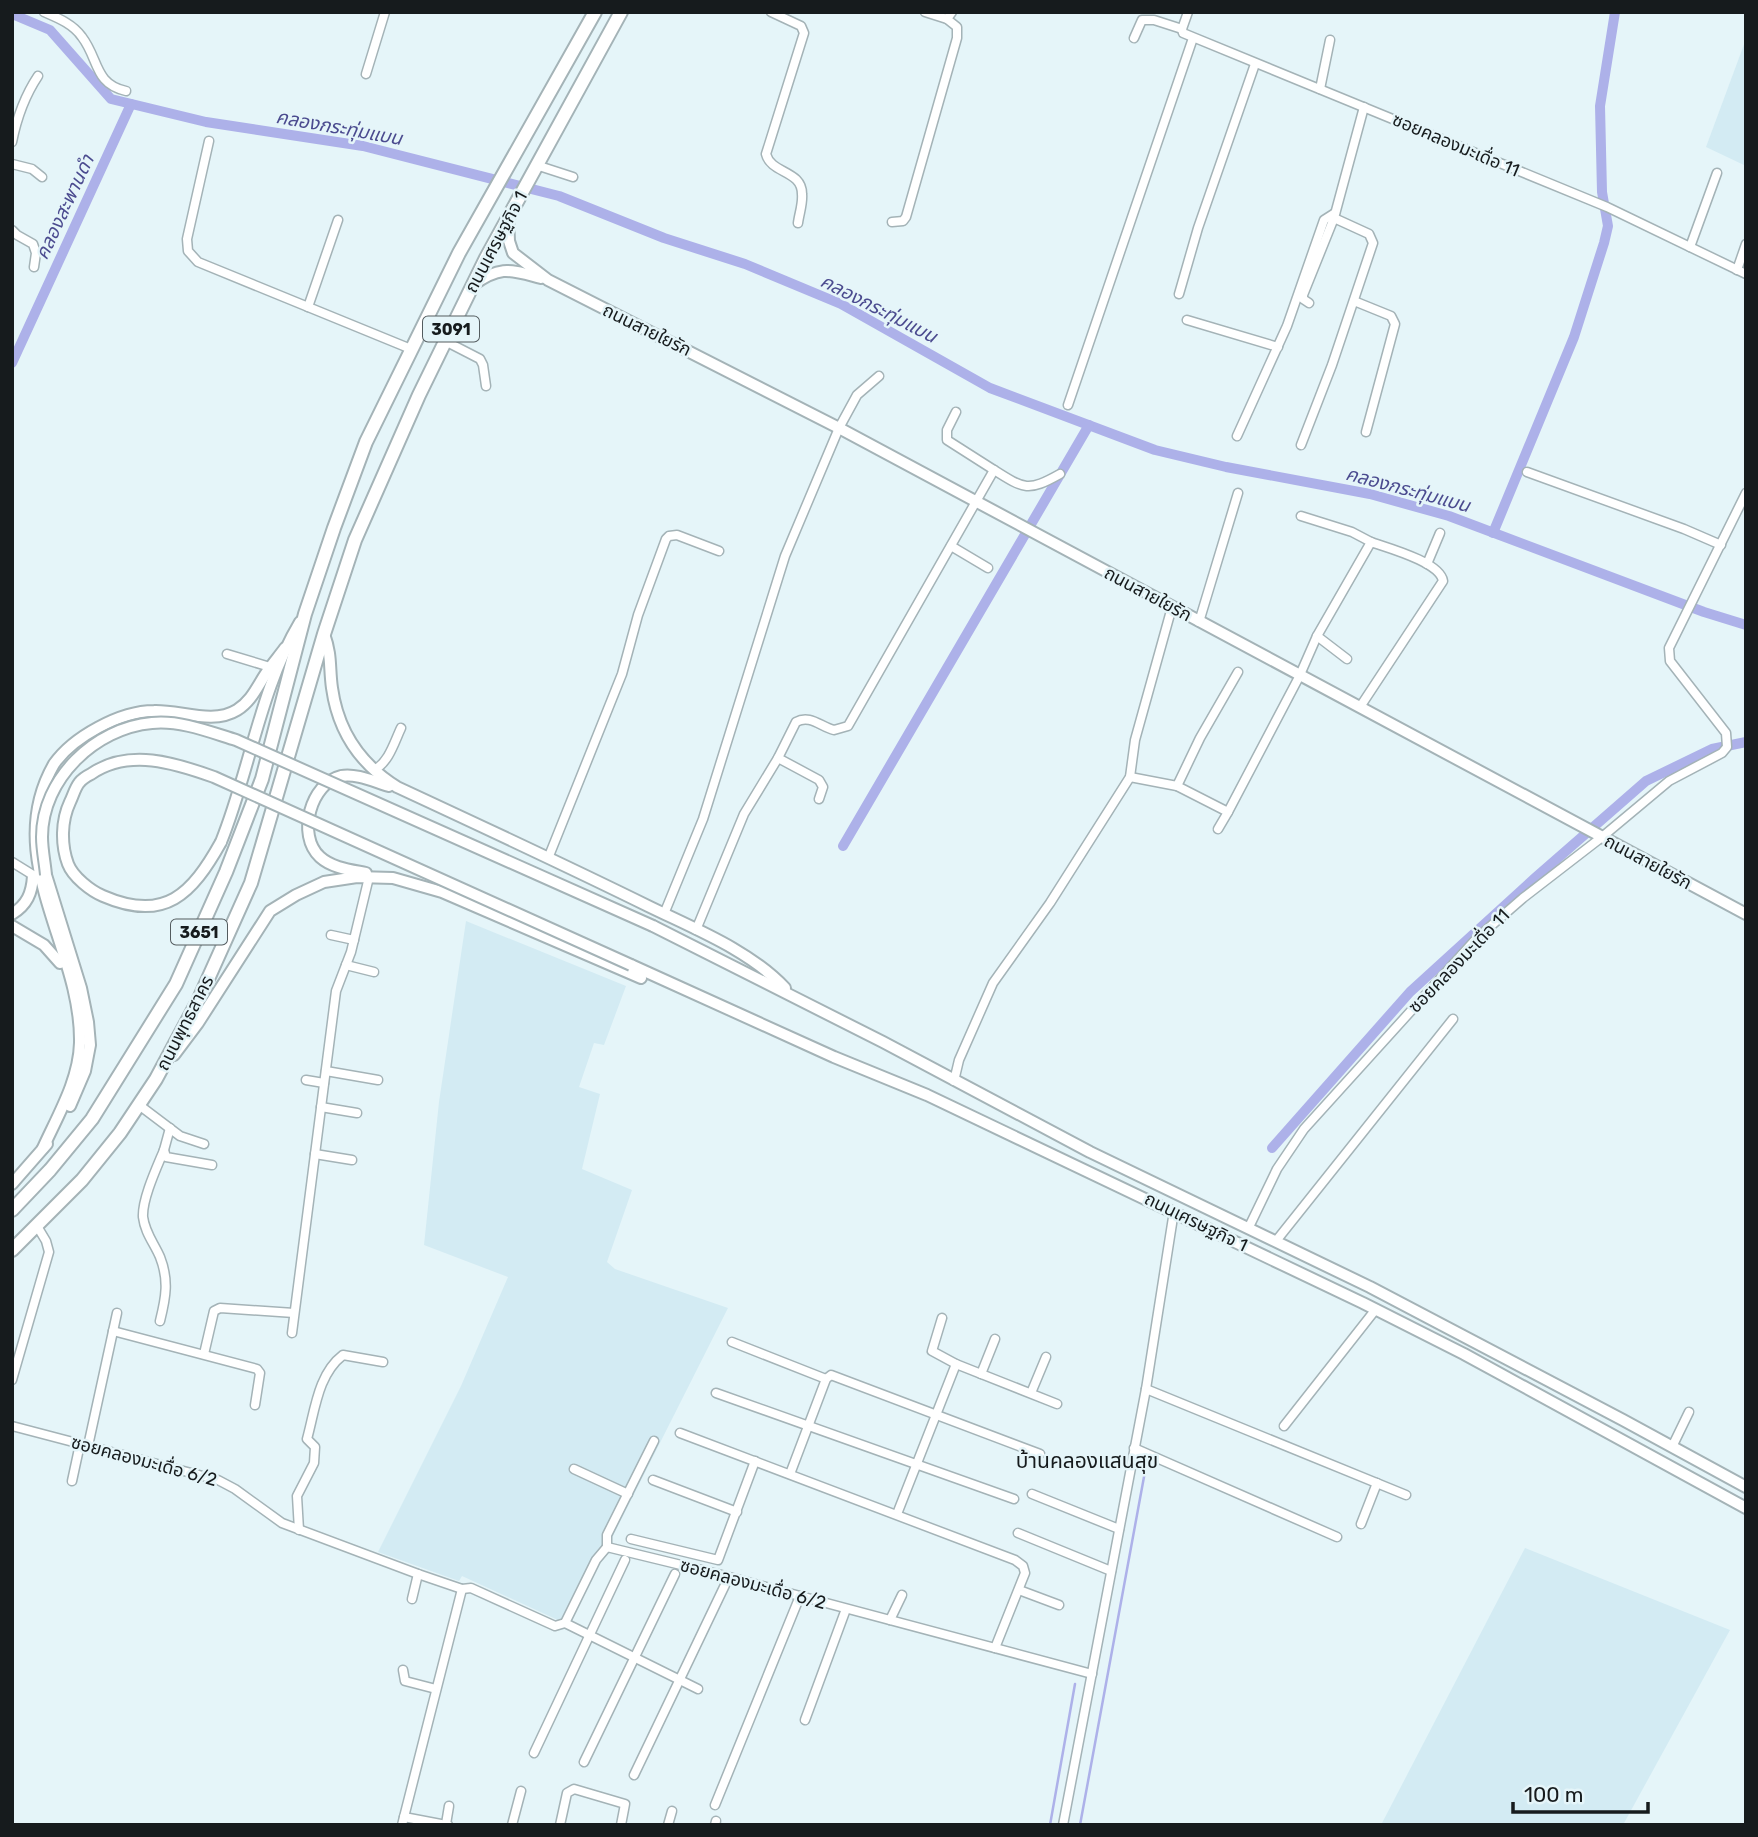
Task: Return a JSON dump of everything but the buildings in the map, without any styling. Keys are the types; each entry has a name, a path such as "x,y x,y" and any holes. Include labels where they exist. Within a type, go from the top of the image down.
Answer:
{"main road":[{"name":"ถนนเศรษฐกิจ 1","path":"305,614 366,442 459,253 595,12"},
{"name":"ถนนเศรษฐกิจ 1","path":"324,634 355,540 445,341 515,202 621,12"},
{"name":"ถนนสายใยรัก","path":"508,217 509,241 513,253 548,280"},
{"name":"ถนนสายใยรัก","path":"472,285 489,274 513,269 548,280 839,428 1299,677 1746,914"},
{"name":"ถนนพุทธสาคร","path":"12,1210 50,1170 92,1119 176,984 226,872 262,779 305,614"},
{"name":"3091","path":"285,648 305,614"},
{"path":"324,634 331,653 332,689 344,730 358,755 374,770 397,787 549,856 696,930 763,968 792,995"},
{"name":"ถนนพุทธสาคร","path":"12,1250 82,1180 120,1133 156,1079 199,999 250,883 324,634"},
{"name":"ถนนเศรษฐกิจ 1","path":"285,648 267,696 235,808 205,871 182,895 154,907 122,904 92,891 69,867 63,841 65,812 79,782 104,765 138,759 173,763 214,777 631,965 764,1026 927,1095 1174,1211 1376,1309 1746,1508"},
{"path":"12,1184 43,1148 66,1099 80,1045 79,1023 67,974 33,871 30,835 39,794 55,763 83,737 116,718 152,710 212,717 235,711 252,698 285,648"},
{"name":"ถนนเศรษฐกิจ 1","path":"43,1148 69,1107 85,1071 90,1045 81,988 46,875 42,835 50,798 65,771 90,747 121,730 153,723 193,727 236,740 653,926 792,995 1090,1152 1370,1287 1746,1487"},
{"path":"417,796 370,780 340,776 320,790 309,812 307,833 310,845 322,859 340,868 393,878 442,892 725,1015 764,1026"},
{"path":"12,914 23,906 30,895 33,871"},
{"path":"156,1079 198,1023 270,912 296,895 324,882 369,877 393,878"},
{"path":"12,926 48,949 67,974"},
{"path":"1363,1303 1370,1287"}],"street":[{"path":"44,12 72,26 83,38 101,76 108,84 126,91"},
{"path":"366,74 385,12"},
{"path":"771,12 801,26 804,33 766,154 767,160 789,174 801,186 803,195 798,223"},
{"path":"892,222 903,221 906,217 958,32 949,16 925,12"},
{"path":"1134,38 1143,20 1154,20 1182,29 1188,12"},
{"name":"ซอยคลองมะเดื่อ 11","path":"1182,29 1183,33 1193,38 1255,64 1607,207 1741,272"},
{"path":"1068,405 1193,38"},
{"path":"1320,89 1330,40"},
{"path":"1179,294 1198,228 1255,64"},
{"path":"12,142 20,109 38,76"},
{"path":"1309,303 1303,299 1303,295 1335,216 1364,107"},
{"path":"209,141 187,239 188,251 198,262 411,349"},
{"path":"12,164 32,169 42,177"},
{"path":"536,165 573,177"},
{"path":"1690,247 1717,173"},
{"path":"1237,436 1278,347 1324,220 1335,216 1369,234 1372,239 1353,302 1301,445"},
{"path":"308,307 338,220"},
{"path":"12,230 33,244 36,253 34,267"},
{"path":"1741,272 1746,244"},
{"path":"1353,302 1391,317 1395,324 1366,432"},
{"path":"1187,320 1278,347"},
{"path":"445,341 480,359 486,386"},
{"path":"664,914 703,819 785,556 839,428 857,396 879,376"},
{"path":"956,412 947,430 947,440 1017,485 1032,488 1060,474"},
{"path":"696,930 744,814 796,722 810,719 834,730 848,726 993,470"},
{"path":"1527,472 1721,545"},
{"path":"1199,622 1238,493"},
{"name":"ซอยคลองมะเดื่อ 11","path":"1248,1227 1277,1169 1304,1129 1468,948 1508,910 1669,782 1722,753 1727,747 1726,733 1670,661 1669,648 1746,493"},
{"path":"1301,516 1352,532 1427,564 1443,576 1441,587 1360,708"},
{"path":"1427,564 1440,533"},
{"path":"549,856 622,674 638,615 666,538 677,535 719,551"},
{"path":"1219,829 1299,677 1317,636 1371,542"},
{"path":"951,546 988,568"},
{"path":"954,1081 959,1060 993,983 1050,903 1130,777 1135,740 1172,607"},
{"path":"1317,636 1347,659"},
{"path":"227,654 270,667"},
{"path":"1177,786 1196,746 1238,672"},
{"path":"374,770 386,760 401,728"},
{"path":"778,758 819,780 823,787 819,799"},
{"path":"1130,777 1177,786 1228,812"},
{"path":"12,862 33,871"},
{"path":"292,1333 336,991 354,940 369,877"},
{"path":"331,934 354,940"},
{"path":"346,965 374,972"},
{"path":"1276,1241 1453,1018"},
{"path":"326,1071 378,1080"},
{"path":"306,1080 324,1083"},
{"path":"139,1105 180,1136 204,1144"},
{"path":"321,1107 357,1113"},
{"path":"160,1321 167,1293 160,1257 146,1233 143,1214 170,1128"},
{"path":"164,1150 166,1157 212,1165"},
{"path":"315,1154 352,1160"},
{"path":"1063,1825 1146,1389 1174,1211"},
{"path":"12,1380 49,1252 37,1226"},
{"path":"204,1354 214,1311 220,1308 294,1313"},
{"path":"1284,1426 1376,1309"},
{"path":"72,1480 84,1445 117,1312"},
{"path":"942,1318 932,1351 956,1364 1057,1404"},
{"path":"113,1331 257,1369 260,1373 255,1405"},
{"path":"981,1374 995,1339"},
{"path":"732,1342 826,1379"},
{"path":"299,1530 297,1496 314,1463 315,1447 307,1439 321,1385 331,1364 343,1355 383,1362"},
{"path":"1031,1393 1045,1357"},
{"path":"897,1514 956,1364"},
{"path":"790,1474 826,1379 831,1375 1040,1454"},
{"path":"1146,1389 1406,1495"},
{"path":"716,1392 1014,1499"},
{"path":"1672,1447 1689,1412"},
{"name":"ซอยคลองมะเดื่อ 6/2","path":"12,1426 228,1484 273,1518 299,1530 462,1589 471,1588 555,1626 565,1623 698,1689"},
{"path":"680,1433 1015,1560 1023,1566 1025,1573 995,1648"},
{"path":"565,1623 596,1560 607,1547 607,1535 654,1441"},
{"path":"1134,1448 1337,1537"},
{"path":"631,1539 718,1560 755,1461"},
{"path":"574,1469 628,1494"},
{"path":"653,1479 737,1513"},
{"path":"1361,1524 1377,1483"},
{"path":"1032,1494 1119,1529"},
{"path":"1018,1533 1111,1571"},
{"name":"ซอยคลองมะเดื่อ 6/2","path":"607,1547 1092,1674"},
{"path":"534,1753 625,1560"},
{"path":"412,1599 418,1574"},
{"path":"584,1762 675,1574"},
{"path":"634,1774 725,1585"},
{"path":"449,1806 447,1825 403,1821 462,1589"},
{"path":"1019,1590 1059,1605"},
{"path":"890,1620 902,1595"},
{"path":"715,1805 800,1596"},
{"path":"805,1720 846,1609"},
{"path":"403,1670 405,1681 436,1689"},
{"path":"560,1825 567,1793 574,1789 625,1804 621,1825"},
{"path":"512,1825 521,1791"},
{"path":"668,1825 672,1811"}],"shaded area":[{"path":"1746,39 1746,166 1706,147"},
{"path":"466,921 626,986 604,1045 594,1043 579,1087 600,1094 582,1169 632,1190 607,1262 615,1269 728,1308 611,1540 560,1621 462,1576 459,1581 378,1552 461,1386 508,1277 424,1245 439,1102"},
{"path":"1525,1548 1730,1630 1623,1825 1381,1825"}],"waterway":[{"path":"1493,533 1574,337 1608,226 1602,192 1600,106 1615,12"},
{"name":"คลองกระทุ่มแบน","path":"12,14 50,30 111,99 206,122 363,146 559,196 664,238 745,264 841,304 990,388 1155,450 1226,467 1370,494 1449,516 1704,612 1746,625"},
{"name":"คลองสะพานดำ","path":"12,363 131,104"},
{"path":"843,846 1089,425"},
{"path":"1272,1148 1410,992 1646,781 1712,749 1746,742"},
{"path":"1080,1825 1146,1466"},
{"path":"1050,1825 1075,1684"}],"district":[{"name":"บ้านคลองแสนสุข","path":"1087,1461"}]}
